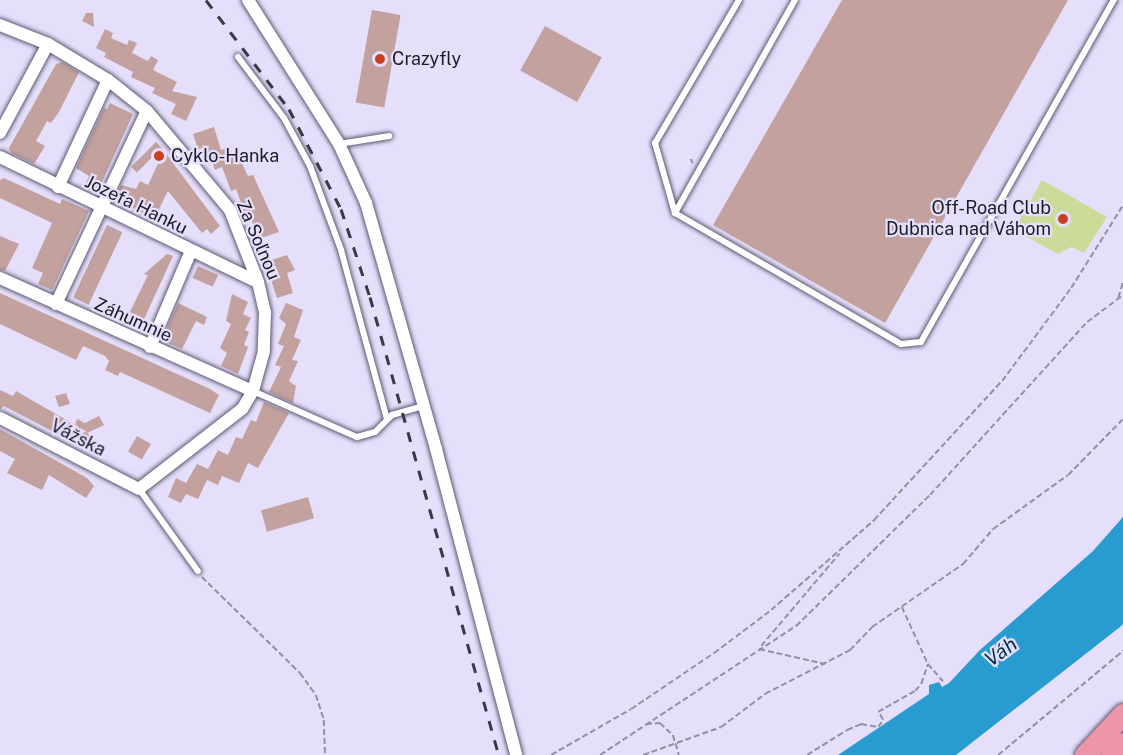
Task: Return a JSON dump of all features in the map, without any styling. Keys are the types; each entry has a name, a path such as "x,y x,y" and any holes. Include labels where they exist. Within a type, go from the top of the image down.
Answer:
{"highway":[{"path":"1085,755 1123,714"},
{"path":"1112,755 1123,743"}],"street":[{"path":"248,0 339,144 366,203 516,755"},
{"name":"Za Soľnou","path":"0,25 48,44 108,80 147,111 230,210 258,282 265,313 264,351 253,391 242,409 222,427 139,489"},
{"path":"0,133 48,44"},
{"path":"58,188 108,80"},
{"path":"56,304 147,111"},
{"name":"Jozefa Hanku","path":"0,157 58,188 103,207 258,282"},
{"path":"150,347 191,251"},
{"name":"Záhumnie","path":"0,278 150,347 253,391"},
{"name":"Vážska","path":"0,418 139,489"}],"lane":[{"path":"739,0 655,143 675,213 901,344 921,342 1114,0"},
{"path":"675,213 795,0"},
{"path":"238,57 284,118 310,166 341,250 387,419"},
{"path":"339,144 389,136"},
{"path":"253,391 357,437 375,432 387,419 423,406"},
{"path":"139,489 198,571"}],"path":[{"path":"551,755 631,709 714,653 843,549 924,470 1002,381 1065,297 1123,205"},
{"path":"1118,299 1123,282"},
{"path":"600,755 796,626 835,590 962,461 1088,322 1123,296"},
{"path":"643,755 721,727 765,694 850,650 872,627 963,564 993,529 1068,475 1123,419"},
{"path":"759,649 843,549"},
{"path":"198,571 211,590 300,673 316,695 324,720 325,755"},
{"path":"901,606 928,664 943,681"},
{"path":"759,649 826,664"},
{"path":"998,755 1123,651"},
{"path":"807,755 861,724 878,727 883,720 878,712 915,691 928,664"},
{"path":"645,724 660,723 676,742 679,755"}],"green space":[{"name":"Off-Road Club Dubnica nad Váhom","path":"1042,180 1107,217 1084,253 1071,247 1058,254 1021,234 1019,221"}],"water":[{"name":"Váh","path":"1123,517 1123,624 1120,627 956,755 838,755 929,694 929,685 939,682 942,687 949,683 980,650 1093,551"}],"building":[{"path":"842,0 1068,0 885,323 713,225"},
{"name":"Crazyfly","path":"372,10 401,15 384,108 356,103"},
{"path":"86,13 93,13 94,27 82,21"},
{"path":"545,26 602,58 577,102 520,71"},
{"path":"105,29 113,33 111,38 127,45 129,40 137,43 132,53 148,61 151,56 158,60 153,70 177,82 172,91 197,97 186,121 171,114 176,104 152,93 155,88 131,77 133,72 104,57 106,53 96,48"},
{"path":"62,62 79,72 59,112 51,123 47,121 36,141 45,146 34,164 11,153 9,148 56,64"},
{"path":"110,103 133,114 97,193 84,187 89,176 76,168 104,108 107,109"},
{"path":"214,127 221,150 230,147 232,154 237,153 248,176 253,175 279,232 258,239 249,213 245,214 236,189 231,191 222,167 215,170 207,147 198,149 193,134"},
{"path":"156,142 162,148 137,172 131,167"},
{"path":"164,151 220,226 211,234 207,229 202,233 168,191 154,219 115,198 121,185 136,189 140,181 148,185"},
{"path":"4,178 60,204 62,199 89,211 52,290 38,284 43,273 32,268 52,223 0,198 0,180"},
{"path":"107,225 122,232 89,305 73,298"},
{"path":"0,236 19,244 5,271 0,270"},
{"path":"167,254 173,256 140,328 125,322 148,275 144,274"},
{"path":"287,255 295,270 287,273 293,293 277,298 265,262"},
{"path":"198,266 218,275 213,287 193,278"},
{"path":"0,293 210,389 219,395 210,413 120,372 118,376 105,370 109,361 105,356 83,346 76,360 0,324"},
{"path":"232,294 248,302 243,314 251,318 245,330 249,332 244,345 248,347 238,374 221,366 227,353 220,348 231,324 226,321"},
{"path":"178,303 207,317 204,325 196,321 182,349 162,340"},
{"path":"286,303 303,310 294,337 301,340 292,360 298,361 289,381 296,386 293,403 269,392 281,367 275,365 284,346 278,344 286,324 279,318"},
{"path":"0,390 13,396 16,391 75,425 77,419 85,423 99,416 104,425 87,433 104,448 100,456 4,406 0,410"},
{"path":"66,393 70,404 59,407 55,396"},
{"path":"264,402 289,413 258,468 248,463 239,483 222,476 218,485 207,480 198,499 186,494 181,503 168,497 176,478 186,483 197,464 208,469 218,450 228,455 236,437 242,439 251,420 256,422"},
{"path":"0,429 87,478 94,486 86,498 49,475 42,490 7,473 15,459 0,451"},
{"path":"137,436 151,444 142,460 128,452"},
{"path":"308,497 314,518 267,532 261,511"}],"railway":[{"path":"206,0 289,109 341,209 370,297 499,755"}],"place":[{"name":"Crazyfly","path":"380,59"},
{"name":"Cyklo-Hanka","path":"159,156"},
{"name":"Off-Road Club Dubnica nad Váhom","path":"1063,219"}]}
